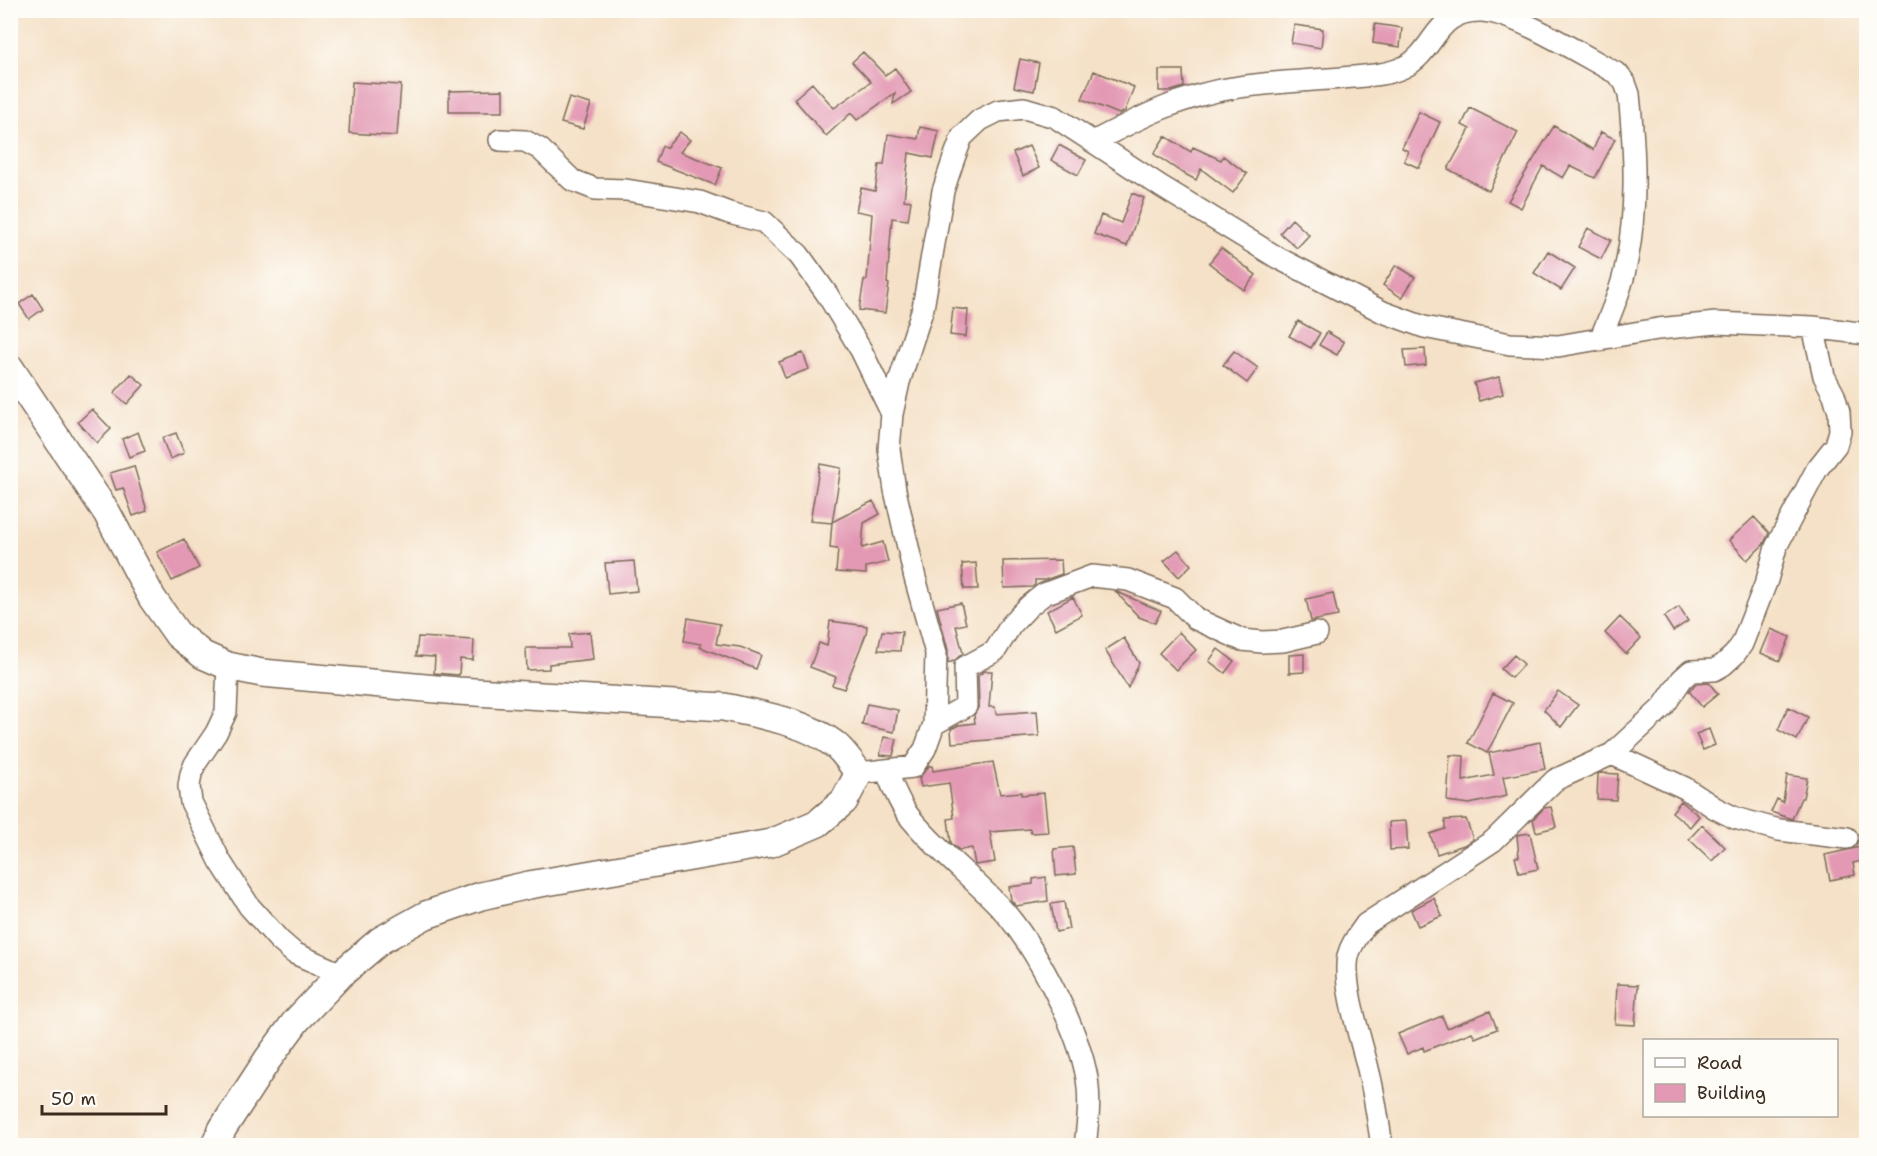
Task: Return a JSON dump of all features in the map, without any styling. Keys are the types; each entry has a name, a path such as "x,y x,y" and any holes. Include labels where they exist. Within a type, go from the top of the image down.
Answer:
{"main road":[{"path":"10,368 107,513 152,598 178,635 203,655 228,666 262,673 458,691 724,707 809,730 835,745 859,773 844,801 818,823 771,843 481,896 426,915 381,940 340,974 296,1021 255,1079 214,1146"}],"street":[{"path":"1093,142 1149,113 1185,100 1231,88 1388,73 1404,68 1420,55 1438,29 1450,19 1467,13 1483,11 1519,22 1618,74 1629,94 1635,194 1630,243 1625,272 1600,340"},
{"path":"859,773 913,767 925,749 933,724 936,653 915,578 895,490 889,449 892,414 899,382 923,308 943,191 962,137 980,120 998,111 1024,108 1055,117 1278,258 1383,312 1424,327 1510,344 1558,346 1658,329 1716,323 1812,327 1866,334"},
{"path":"500,140 525,141 540,149 572,180 595,189 627,190 700,202 729,213 764,222 799,255 827,294 861,350 892,414"},
{"path":"1382,1146 1370,1075 1348,987 1348,955 1355,939 1365,924 1493,841 1556,780 1612,754 1663,707 1691,671 1714,669 1724,665 1734,655 1742,644 1767,580 1776,547 1817,469 1836,445 1840,431 1839,412 1834,395 1824,376 1812,327"},
{"path":"933,724 966,706 966,667 995,651 1011,625 1029,606 1044,594 1092,576 1128,580 1175,598 1196,619 1242,640 1283,641 1317,633"},
{"path":"228,666 226,712 216,734 195,764 191,774 189,786 192,802 220,861 249,906 279,940 294,952 340,974"},
{"path":"1612,754 1685,788 1735,818 1779,830 1847,838"},
{"path":"886,770 894,791 907,814 1003,910 1040,963 1076,1040 1086,1074 1088,1122 1085,1146"}],"building":[{"path":"1375,24 1402,28 1400,47 1373,43"},
{"path":"1294,25 1323,29 1321,48 1291,43"},
{"path":"863,52 885,75 895,68 911,92 893,104 895,93 857,120 851,113 826,136 794,99 812,83 834,108 871,82 852,62"},
{"path":"1020,59 1039,63 1034,91 1014,87"},
{"path":"1159,70 1183,70 1184,87 1171,91 1159,91"},
{"path":"1094,71 1134,87 1125,111 1119,114 1082,99"},
{"path":"352,82 401,85 397,136 349,133"},
{"path":"503,90 503,112 449,112 449,91"},
{"path":"569,98 591,104 583,129 561,123"},
{"path":"1470,108 1518,132 1489,191 1448,169 1470,129 1462,125"},
{"path":"1419,112 1440,122 1419,168 1404,161 1408,151 1402,148"},
{"path":"1554,126 1593,150 1601,132 1615,139 1595,178 1570,166 1563,178 1543,166 1521,208 1508,201"},
{"path":"920,127 939,131 933,158 909,153 904,200 911,201 908,220 892,218 887,283 889,284 885,313 859,310 864,280 867,280 872,214 856,211 861,188 875,191 879,165 884,165 888,134 918,139"},
{"path":"680,132 690,140 680,152 722,168 715,185 656,162 662,146 666,148"},
{"path":"1165,136 1191,152 1193,147 1221,160 1223,156 1247,174 1233,193 1201,169 1196,180 1154,154"},
{"path":"1059,145 1086,160 1078,175 1051,160"},
{"path":"1029,146 1039,168 1023,176 1013,153"},
{"path":"1132,193 1144,198 1127,246 1094,234 1101,215 1121,223"},
{"path":"1292,219 1309,235 1297,248 1280,233"},
{"path":"1588,228 1611,240 1601,259 1578,247"},
{"path":"1221,248 1256,275 1244,290 1209,263"},
{"path":"1548,251 1575,268 1561,290 1534,273"},
{"path":"1396,265 1415,277 1402,298 1383,285"},
{"path":"33,294 43,309 29,319 19,304"},
{"path":"953,308 968,310 966,337 950,335"},
{"path":"1298,321 1320,333 1311,348 1289,336"},
{"path":"1327,332 1344,342 1337,355 1319,345"},
{"path":"1425,349 1426,365 1406,367 1404,350"},
{"path":"1234,351 1258,368 1247,383 1223,365"},
{"path":"803,353 809,369 785,378 779,362"},
{"path":"131,374 144,385 127,404 114,393"},
{"path":"1499,377 1503,394 1479,401 1474,383"},
{"path":"92,409 111,429 97,443 78,422"},
{"path":"138,432 145,451 129,457 122,439"},
{"path":"176,433 184,453 170,459 162,438"},
{"path":"820,464 841,468 832,523 810,521"},
{"path":"134,466 147,511 133,516 123,488 116,490 110,473"},
{"path":"873,501 880,514 864,523 862,548 883,542 888,562 866,567 866,574 836,572 838,549 830,548 832,522"},
{"path":"1754,517 1769,533 1763,545 1747,560 1729,540"},
{"path":"184,539 199,568 172,581 157,552"},
{"path":"1178,550 1191,565 1179,577 1164,561"},
{"path":"1061,560 1062,574 1045,580 1035,580 1035,585 1032,587 1004,588 1003,561"},
{"path":"634,561 637,591 608,594 605,563"},
{"path":"976,563 978,589 964,589 962,564"},
{"path":"1115,591 1161,611 1155,623 1139,617"},
{"path":"1333,593 1338,616 1311,621 1306,599"},
{"path":"1073,597 1082,615 1056,629 1047,611"},
{"path":"961,603 966,624 956,626 963,653 948,663 948,650 937,608"},
{"path":"1679,607 1688,621 1673,631 1664,617"},
{"path":"1620,617 1641,638 1626,654 1605,633"},
{"path":"688,618 720,624 716,644 740,647 761,655 756,669 700,647 701,644 684,641"},
{"path":"830,621 867,626 866,634 844,689 832,685 836,677 810,667 819,643 827,646"},
{"path":"1771,629 1790,637 1780,661 1761,653"},
{"path":"882,631 902,632 900,651 878,650"},
{"path":"590,632 593,659 549,664 549,669 527,670 526,648 570,648 569,634"},
{"path":"1179,632 1196,650 1176,670 1159,653"},
{"path":"418,637 474,640 473,660 460,659 459,675 434,673 435,657 416,656"},
{"path":"1124,638 1139,663 1128,688 1105,650"},
{"path":"1218,649 1234,661 1225,673 1209,661"},
{"path":"1304,654 1304,672 1289,673 1289,655"},
{"path":"1514,655 1524,664 1511,678 1501,669"},
{"path":"985,671 992,671 989,707 995,707 996,714 1037,711 1039,736 952,743 951,729 959,725 975,723 974,715 979,706 978,675"},
{"path":"1709,683 1718,694 1702,707 1689,691 1696,684"},
{"path":"1558,691 1578,705 1561,727 1544,710"},
{"path":"1493,693 1513,703 1487,753 1468,743"},
{"path":"867,704 898,710 894,732 862,725"},
{"path":"1788,707 1808,717 1797,740 1778,730"},
{"path":"1709,729 1715,745 1703,750 1696,734"},
{"path":"884,737 897,739 893,756 880,755"},
{"path":"1540,742 1545,769 1503,777 1507,796 1469,804 1447,801 1450,755 1464,756 1463,781 1494,775 1489,753"},
{"path":"993,762 1000,794 1044,793 1048,832 1031,833 1030,829 990,832 995,862 975,865 972,848 959,850 951,843 948,819 954,818 949,783 921,787 919,778 929,766 932,766 933,771"},
{"path":"1598,774 1618,774 1616,800 1597,799"},
{"path":"1787,775 1807,778 1803,798 1792,819 1771,812 1777,799 1783,802"},
{"path":"1681,801 1699,816 1690,827 1672,812"},
{"path":"1551,807 1556,827 1536,832 1533,819 1544,808"},
{"path":"1466,819 1473,839 1464,845 1437,854 1430,834 1445,829 1445,820"},
{"path":"1406,821 1408,849 1390,850 1389,822"},
{"path":"1702,825 1725,847 1712,861 1689,839"},
{"path":"1530,833 1538,869 1519,873 1515,857 1519,857 1517,835"},
{"path":"1073,847 1076,874 1056,876 1054,849"},
{"path":"1860,847 1862,861 1853,863 1855,875 1830,880 1825,855"},
{"path":"1046,877 1048,901 1016,906 1011,900 1009,887 1033,884 1033,879"},
{"path":"1434,898 1442,916 1418,926 1411,910"},
{"path":"1064,902 1069,929 1056,932 1051,904"},
{"path":"1617,984 1638,985 1635,1025 1615,1024"},
{"path":"1490,1011 1497,1029 1475,1038 1472,1032 1424,1051 1423,1047 1407,1054 1398,1034 1442,1016 1447,1028"}]}
